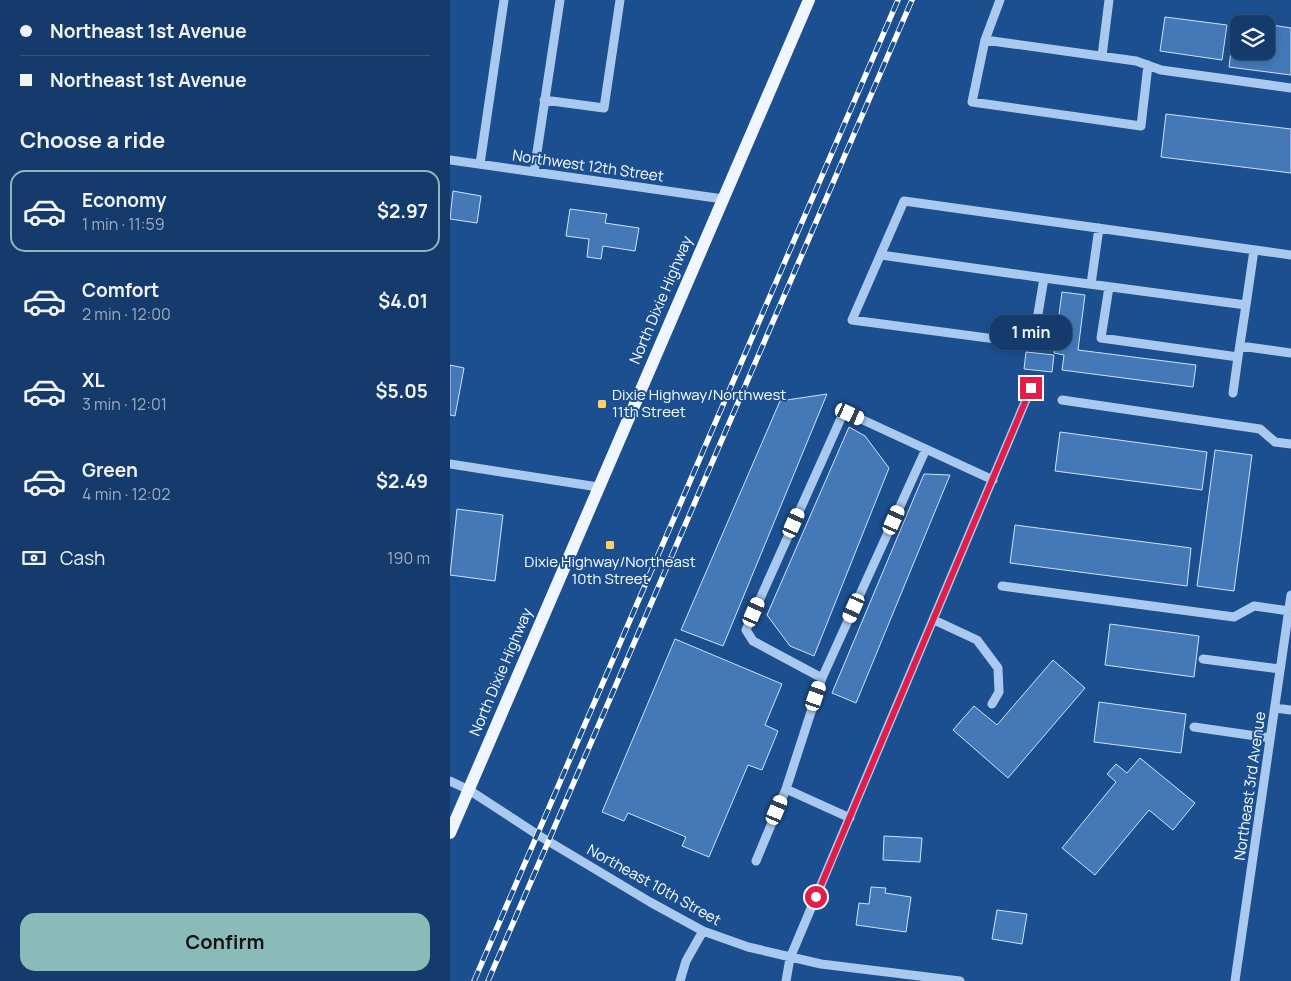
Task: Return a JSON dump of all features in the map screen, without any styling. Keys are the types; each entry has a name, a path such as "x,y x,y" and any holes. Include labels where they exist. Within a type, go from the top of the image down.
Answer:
{"main road":[{"name":"North Dixie Highway","path":"450,833 809,0"}],"street":[{"path":"480,164 504,0"},
{"path":"534,172 560,0"},
{"path":"544,100 604,108 620,0"},
{"path":"1000,0 985,40 972,102 1140,126 1148,65"},
{"path":"1102,56 1109,0"},
{"path":"985,40 1136,61 1162,70 1291,88"},
{"name":"Northwest 12th Street","path":"450,160 723,199"},
{"path":"1044,278 1033,344 852,320 904,201 1291,255"},
{"path":"1091,284 1099,228"},
{"path":"1233,393 1254,250"},
{"path":"881,255 1246,305"},
{"path":"1109,287 1101,338 1238,357"},
{"path":"1240,346 1291,353"},
{"path":"786,981 790,958 1031,388"},
{"path":"1062,400 1260,429 1275,442 1291,444"},
{"path":"822,678 753,641 746,630 842,416 850,414 993,480"},
{"path":"756,861 786,789 822,678 926,449"},
{"path":"450,464 598,486"},
{"path":"1002,586 1234,617 1254,606 1289,611"},
{"name":"Northeast 3rd Avenue","path":"1235,981 1280,669 1288,641 1291,595"},
{"path":"934,620 977,640 998,668 999,692 992,704"},
{"path":"1203,659 1280,669"},
{"path":"1275,708 1291,710"},
{"path":"1194,727 1270,738"},
{"name":"Northeast 10th Street","path":"450,780 469,790 538,835 703,931 748,947 790,958 821,964 960,981"},
{"path":"786,789 850,818"},
{"path":"680,981 686,961 703,931"}],"building":[{"path":"1165,17 1227,25 1222,60 1160,51"},
{"path":"1275,25 1291,28 1291,75 1229,67 1230,59 1275,60"},
{"path":"1166,114 1291,129 1291,173 1161,157"},
{"path":"453,191 481,196 477,223 450,219"},
{"path":"570,209 607,214 605,223 639,228 635,251 603,246 601,259 587,257 589,239 566,236"},
{"path":"1062,292 1085,295 1078,350 1196,365 1193,387 1062,370 1064,355 1054,353"},
{"path":"1026,352 1054,355 1052,372 1024,369"},
{"path":"450,365 464,368 455,416 450,415"},
{"path":"827,394 723,646 681,630 780,401"},
{"path":"849,427 865,436 889,468 814,656 790,646 767,615"},
{"path":"1060,432 1207,452 1202,490 1055,471"},
{"path":"1215,450 1252,455 1234,591 1197,586"},
{"path":"924,474 950,475 856,703 832,693"},
{"path":"457,509 503,515 495,581 450,575"},
{"path":"1015,525 1191,548 1187,586 1010,563"},
{"path":"1110,624 1199,636 1194,677 1105,665"},
{"path":"675,639 782,684 765,725 778,731 762,770 748,765 709,857 682,846 686,837 628,813 624,821 602,812"},
{"path":"1053,660 1085,688 1008,778 953,730 974,706 997,725"},
{"path":"1099,702 1186,714 1181,753 1094,742"},
{"path":"1140,758 1195,803 1173,830 1149,810 1095,875 1062,848 1116,782 1107,774 1116,764 1127,773"},
{"path":"884,836 922,838 920,862 883,860"},
{"path":"871,887 886,888 885,893 911,897 906,932 856,925 859,903 869,904"},
{"path":"997,910 1027,914 1022,944 992,939"}],"railway":[{"path":"474,981 898,0"},
{"path":"488,981 912,0"}],"place":[{"name":"Dixie Highway/Northwest 11th Street","path":"602,404"},
{"name":"Dixie Highway/Northeast 10th Street","path":"610,545"}],"route":[{"path":"816,897 1031,388"}]}
